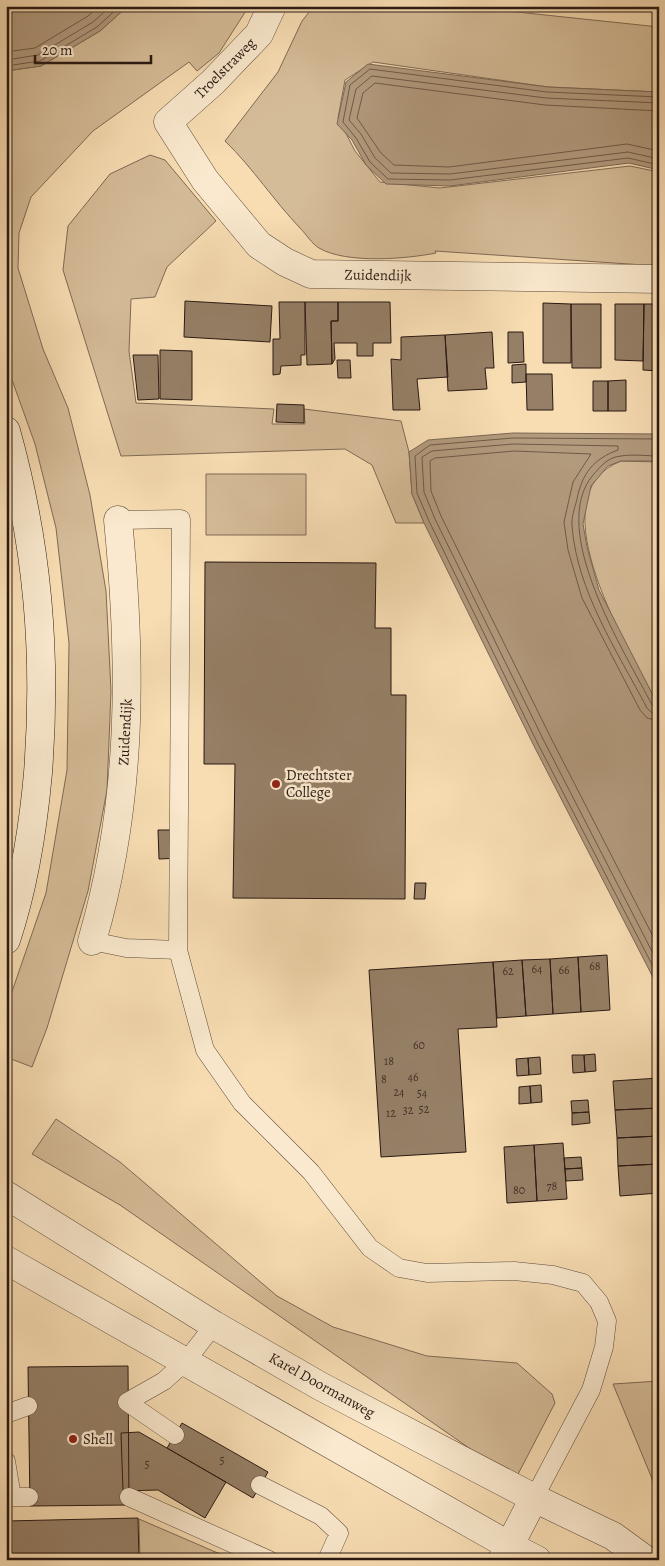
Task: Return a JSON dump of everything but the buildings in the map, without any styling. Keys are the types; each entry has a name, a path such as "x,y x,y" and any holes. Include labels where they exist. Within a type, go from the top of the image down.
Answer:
{"street":[{"name":"Troelstraweg","path":"168,122 213,82 259,34 272,6"},
{"name":"Zuidendijk","path":"168,122 205,180 259,244 286,262 311,274 659,279"},
{"path":"6,431 28,528 39,596 43,661 41,730 35,802 26,863 6,940"},
{"name":"Zuidendijk","path":"92,941 113,858 120,809 127,723 128,640 118,520"},
{"name":"Karel Doormanweg","path":"6,1195 214,1325 320,1386 534,1498 613,1536 646,1560"},
{"path":"6,1260 186,1361 506,1553 538,1560"},
{"path":"506,1553 534,1498"}],"lane":[{"path":"118,520 181,520 178,950 205,1050 242,1103 311,1172 370,1248 399,1268 427,1273 514,1271 553,1275 583,1283 599,1302 607,1321 605,1338 591,1390 534,1498"},
{"path":"92,941 126,948 178,950"},
{"path":"175,1435 128,1402 164,1381 186,1361 214,1325"},
{"path":"6,1414 28,1406"},
{"path":"6,1461 12,1498 29,1497"},
{"path":"260,1485 321,1516 339,1533 327,1560"},
{"path":"129,1497 269,1560"}],"shaded area":[{"path":"128,6 249,6 219,53 197,71 189,62 93,131 31,197 19,233 18,268 43,349 68,408 90,495 106,591 111,691 107,790 88,891 47,1028 32,1067 6,1057 6,1009 46,893 67,770 69,643 56,528 35,444 6,363 6,71 41,66 100,31"},
{"path":"314,6 460,6 659,27 659,92 548,87 373,62 345,80 338,118 355,151 380,182 440,188 630,166 659,172 659,266 435,251 436,253 409,257 376,259 344,256 331,253 316,246 225,141 278,72 302,21"},
{"path":"150,155 165,160 216,221 167,267 155,297 131,299 129,351 136,403 274,409 272,424 305,424 304,409 401,421 409,452 412,494 424,523 396,523 372,465 345,449 121,456 63,270 68,226 110,174"},
{"path":"621,461 659,462 659,707 612,615 596,577 587,540 586,507 596,479"},
{"path":"206,474 306,474 306,535 206,535"},
{"path":"56,1119 120,1162 277,1296 333,1327 427,1356 517,1363 552,1394 555,1403 515,1480 120,1205 32,1154"},
{"path":"659,1381 659,1490 653,1481 613,1384"},
{"path":"139,1519 234,1560 140,1560"}],"water":[{"path":"6,6 128,6 100,31 41,66 6,71"},
{"path":"368,64 548,87 659,92 659,170 629,163 450,186 386,184 366,165 352,140 337,124 346,82"},
{"path":"513,433 659,434 659,461 621,461 608,466 591,486 583,524 587,547 599,590 659,707 659,989 534,746 424,523 412,494 409,452 428,440"}],"place":[{"name":"Drechtster College","path":"276,784"},
{"name":"Shell","path":"73,1439"}]}
